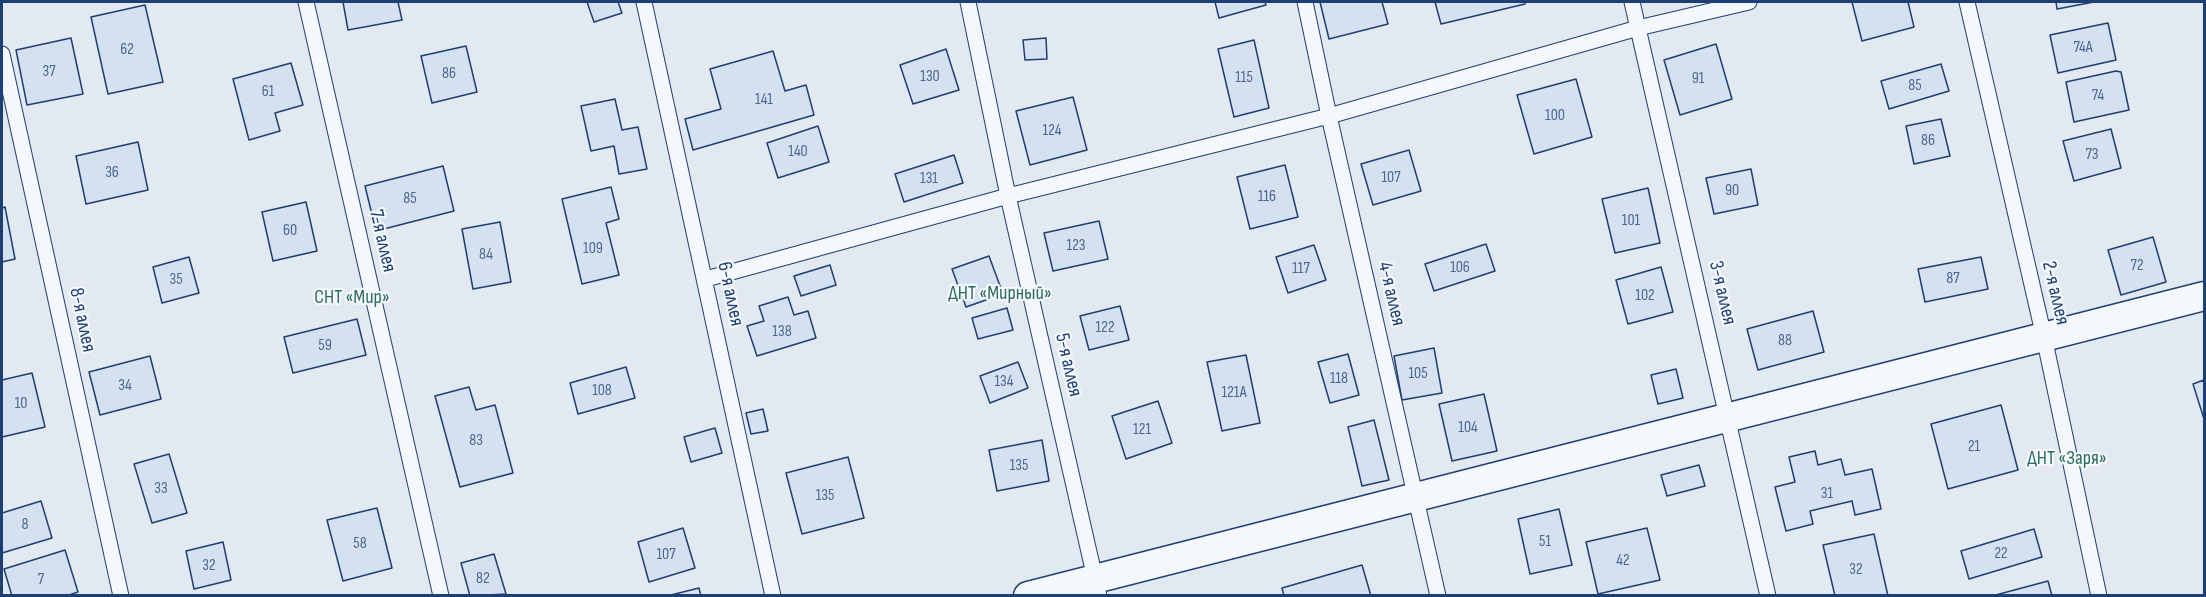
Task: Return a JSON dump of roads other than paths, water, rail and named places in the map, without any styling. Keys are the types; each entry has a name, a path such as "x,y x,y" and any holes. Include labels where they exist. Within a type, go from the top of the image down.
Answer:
{"street":[{"path":"1028,596 1097,587 1417,497 2205,296"}],"lane":[{"name":"7-я аллея","path":"306,2 441,596"},
{"name":"6-я аллея","path":"644,2 706,279 773,596"},
{"name":"5-я аллея","path":"969,2 1008,196 1097,587"},
{"name":"4-я аллея","path":"1305,2 1438,596"},
{"name":"3-я аллея","path":"1632,2 1730,417 1768,596"},
{"path":"706,279 1008,196 1329,116 1638,28 1749,2"},
{"name":"2-я аллея","path":"1967,2 2044,337 2099,596"},
{"name":"8-я аллея","path":"2,54 122,596"}],"park label":[{"name":"ДНТ «Мирный»","path":"1000,294"},
{"name":"СНТ «Мир»","path":"352,298"},
{"name":"ДНТ «Заря»","path":"2067,459"}]}
